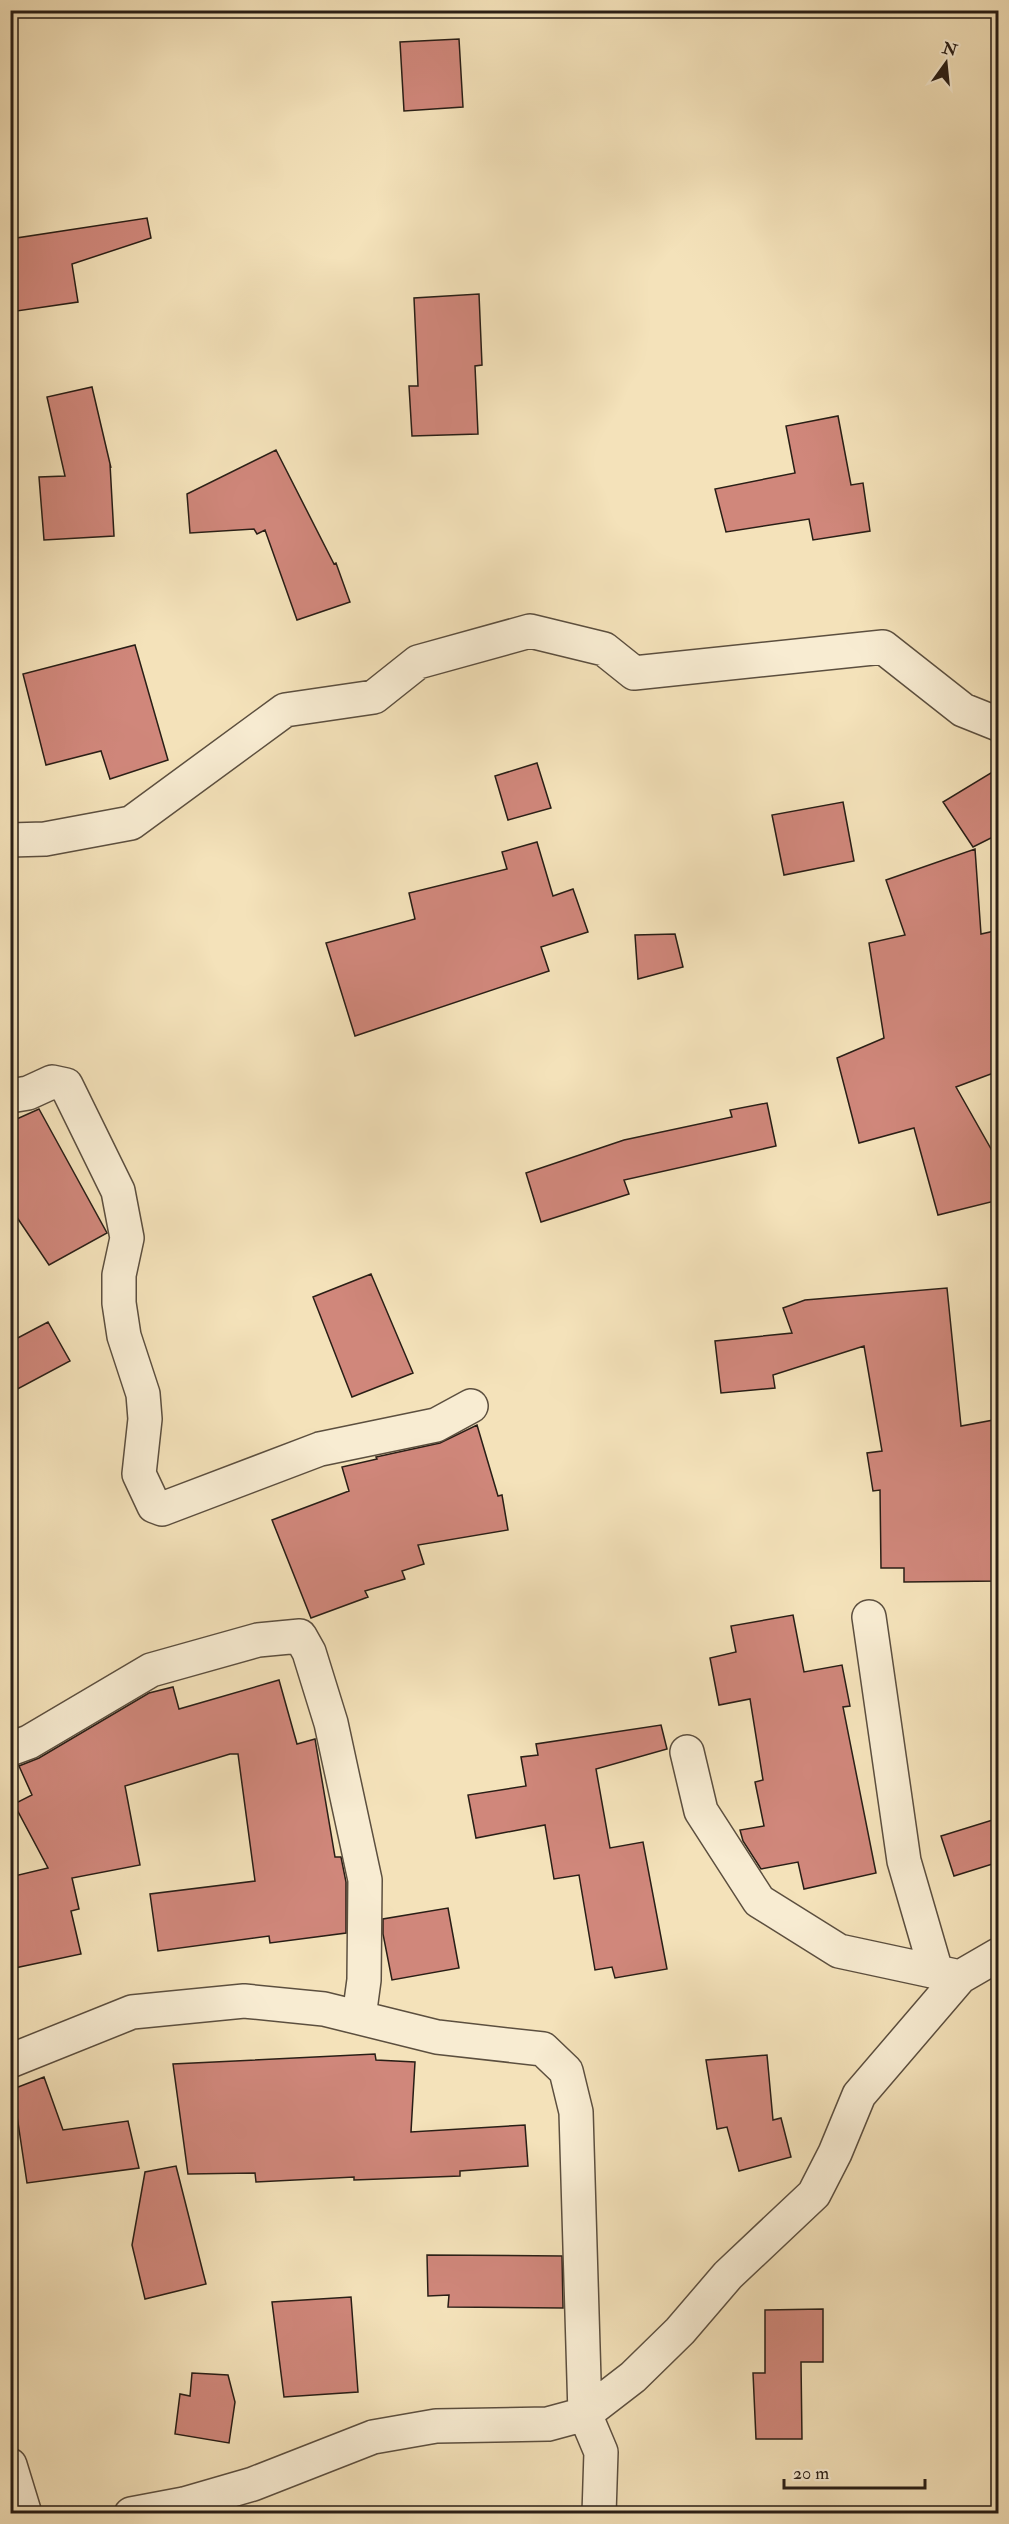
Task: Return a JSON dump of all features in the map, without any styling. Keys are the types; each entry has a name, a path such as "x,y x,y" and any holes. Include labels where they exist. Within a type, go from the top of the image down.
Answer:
{"street":[{"path":"10,840 45,838 130,823 285,710 374,696 418,662 530,631 604,649 634,673 883,647 963,710 999,724"},
{"path":"10,1096 28,1093 52,1082 66,1085 118,1191 127,1238 119,1275 119,1303 124,1336 143,1394 145,1419 139,1474 154,1506 162,1509 320,1449 436,1425 471,1406"},
{"path":"869,1617 904,1861 948,1974"},
{"path":"10,1749 29,1742 151,1670 258,1640 300,1636 309,1652 331,1723 364,1880 364,1980 359,2017"},
{"path":"687,1752 701,1811 759,1901 839,1951 948,1974 999,1955"},
{"path":"131,2514 184,2504 253,2484 373,2437 436,2426 548,2424 585,2414 633,2377 680,2331 728,2275 814,2194 835,2153 859,2095 948,1974"},
{"path":"10,2061 132,2012 244,2001 324,2009 437,2037 543,2049 566,2071 576,2112 585,2414 601,2452 599,2514"},
{"path":"10,2465 25,2514"}],"building":[{"path":"459,39 463,107 404,111 400,42"},
{"path":"147,218 151,238 72,264 78,302 10,312 10,239"},
{"path":"479,294 482,365 475,366 478,434 412,436 409,386 418,386 414,298"},
{"path":"92,387 111,468 110,464 114,536 44,540 39,477 65,476 47,397"},
{"path":"838,416 851,485 863,483 870,531 813,540 809,519 726,532 715,489 795,473 786,426"},
{"path":"276,450 334,564 336,563 350,602 297,620 265,530 257,534 254,529 190,533 187,494"},
{"path":"135,645 168,760 110,779 101,751 46,765 23,674"},
{"path":"537,763 551,808 508,820 495,776"},
{"path":"999,768 999,834 973,847 943,802"},
{"path":"843,802 854,861 784,875 772,815"},
{"path":"537,842 553,896 573,889 588,932 541,947 549,971 355,1036 326,943 415,919 409,893 507,869 502,852"},
{"path":"975,849 981,934 999,930 999,1071 956,1087 999,1163 999,1200 938,1215 914,1128 859,1143 837,1058 884,1038 869,943 905,935 886,880"},
{"path":"675,934 683,967 638,979 635,935"},
{"path":"767,1103 776,1146 624,1180 629,1194 541,1222 526,1173 624,1140 732,1117 730,1110"},
{"path":"39,1109 107,1233 49,1265 10,1207 10,1122"},
{"path":"371,1274 413,1373 352,1397 313,1297"},
{"path":"947,1288 961,1426 999,1419 999,1581 904,1582 904,1568 881,1568 880,1490 873,1491 867,1453 882,1451 864,1346 773,1375 775,1388 721,1393 715,1341 792,1333 783,1308 805,1300"},
{"path":"48,1322 70,1361 10,1393 10,1342"},
{"path":"477,1425 498,1496 502,1495 508,1530 418,1545 424,1564 402,1571 405,1579 365,1591 368,1597 311,1618 272,1520 349,1491 342,1467 440,1443"},
{"path":"793,1615 804,1672 842,1665 850,1706 843,1707 876,1873 804,1889 798,1862 761,1869 743,1841 740,1830 764,1826 755,1782 763,1780 750,1699 719,1705 710,1658 736,1652 731,1626"},
{"path":"279,1680 297,1744 315,1739 335,1857 341,1857 346,1882 346,1933 270,1943 269,1936 158,1951 150,1894 255,1881 238,1754 230,1754 125,1786 140,1865 72,1878 79,1909 71,1911 81,1954 10,1969 10,1877 48,1868 14,1804 32,1795 19,1766 39,1758 149,1693 173,1687 179,1709"},
{"path":"661,1725 667,1749 596,1769 610,1848 643,1842 667,1969 615,1978 612,1967 595,1970 579,1875 554,1879 545,1825 476,1838 468,1795 526,1786 521,1757 538,1755 536,1744"},
{"path":"999,1818 999,1862 954,1876 941,1836"},
{"path":"448,1908 459,1968 392,1980 383,1934 383,1919"},
{"path":"375,2054 376,2060 415,2062 411,2132 525,2125 528,2166 460,2171 460,2176 354,2180 354,2177 256,2182 255,2173 188,2174 173,2064"},
{"path":"767,2055 773,2120 781,2118 791,2157 739,2171 727,2127 717,2129 706,2060"},
{"path":"44,2077 63,2130 128,2121 139,2168 27,2183 13,2089"},
{"path":"176,2166 206,2284 145,2299 132,2245 145,2172"},
{"path":"427,2255 562,2256 563,2308 448,2307 449,2295 428,2296"},
{"path":"351,2297 358,2392 284,2397 272,2302"},
{"path":"823,2309 823,2362 801,2362 802,2439 756,2439 753,2373 765,2373 765,2310"},
{"path":"192,2373 228,2375 235,2402 229,2443 175,2434 180,2394 190,2396"}]}
